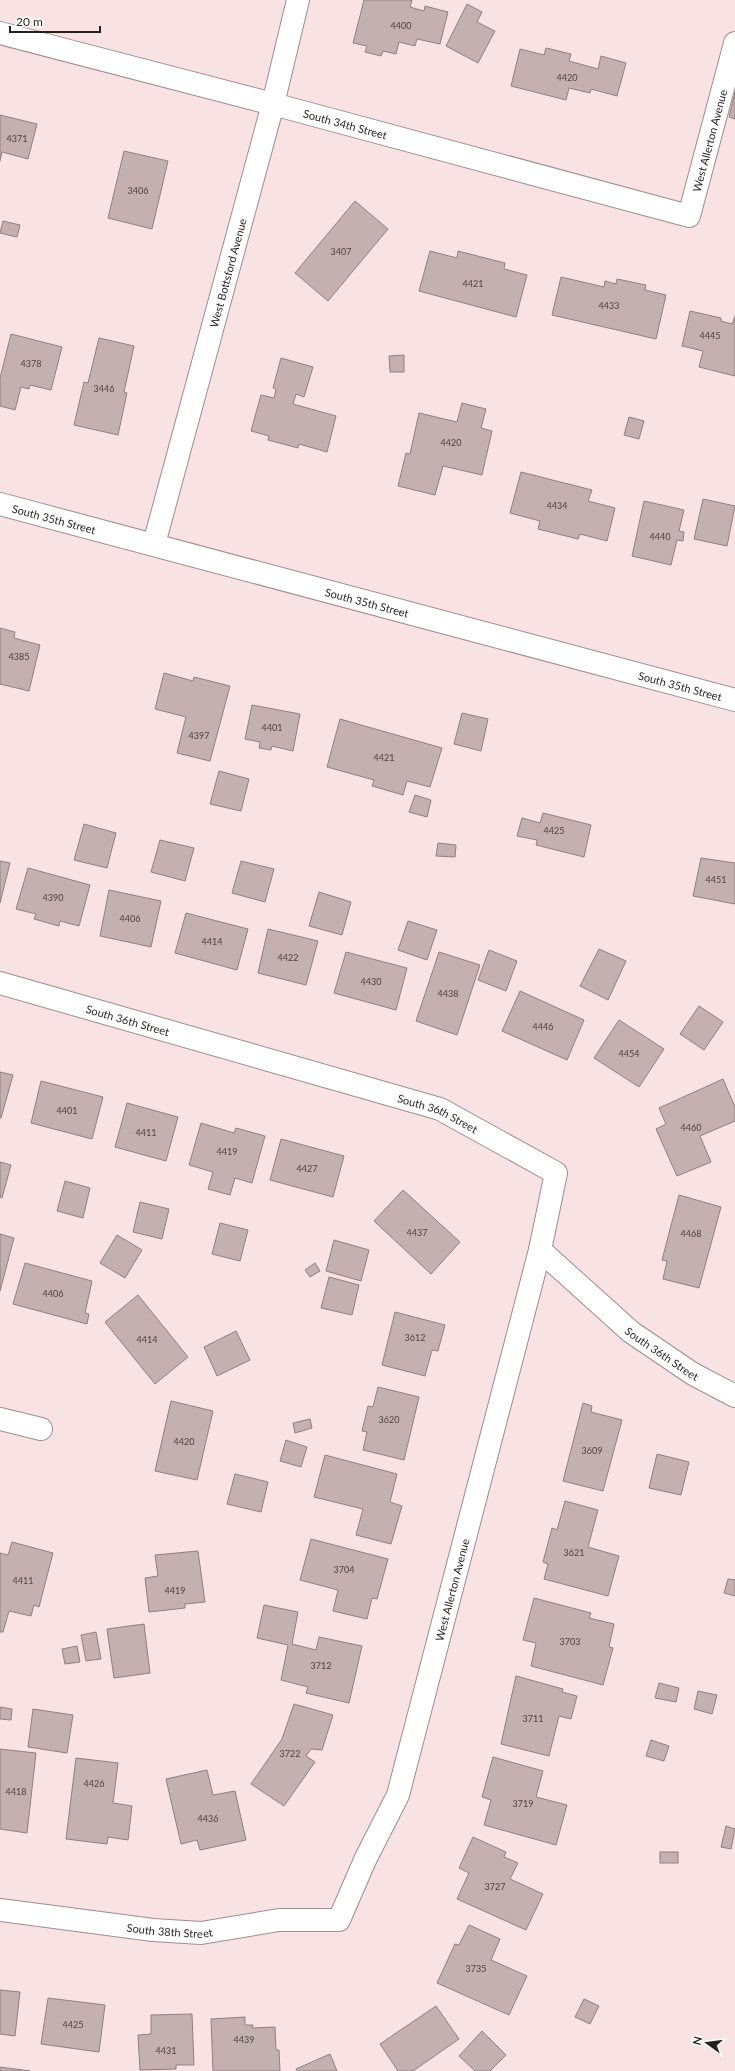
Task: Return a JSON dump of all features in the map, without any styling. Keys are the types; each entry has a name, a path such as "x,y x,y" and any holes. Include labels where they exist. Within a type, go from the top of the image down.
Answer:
{"street":[{"name":"West Bottsford Avenue","path":"154,544 273,104 298,0"},
{"name":"South 34th Street","path":"0,33 273,104 689,216"},
{"name":"West Allerton Avenue","path":"689,216 735,43"},
{"name":"South 35th Street","path":"0,504 735,700"},
{"name":"South 36th Street","path":"0,983 440,1109 556,1172 540,1250 631,1332 693,1374 735,1396"},
{"name":"West Allerton Avenue","path":"339,1920 365,1860 398,1794 540,1250"},
{"path":"0,1418 41,1429"},
{"name":"South 38th Street","path":"0,1910 152,1930 201,1932 279,1920 339,1920"}],"building":[{"path":"364,0 412,0 410,7 424,11 425,6 448,12 440,44 417,39 415,46 399,42 396,54 383,51 381,56 365,52 367,46 353,43"},
{"path":"467,4 482,12 477,22 495,31 478,63 446,46"},
{"path":"546,48 571,54 569,61 598,69 601,56 626,63 617,96 591,89 590,93 569,88 566,100 511,86 520,49 544,55"},
{"path":"735,92 735,119 729,117"},
{"path":"0,115 37,124 28,159 2,152 0,161"},
{"path":"124,151 168,161 152,229 108,218"},
{"path":"355,201 388,229 328,301 295,273"},
{"path":"3,221 20,225 17,237 0,233"},
{"path":"430,251 457,258 458,251 505,263 504,269 527,275 516,317 419,291"},
{"path":"561,277 604,287 605,281 616,284 617,279 646,285 645,290 666,295 656,339 552,315"},
{"path":"690,311 721,318 721,321 732,324 735,316 735,376 699,367 703,351 682,346"},
{"path":"11,334 62,347 51,390 30,385 29,389 21,387 15,410 0,406 0,378"},
{"path":"99,338 134,346 124,392 127,393 118,435 74,425 84,382 88,383"},
{"path":"404,355 404,372 390,372 389,356"},
{"path":"281,358 313,367 304,397 296,394 293,404 336,416 327,452 299,444 298,448 268,440 269,436 251,431 261,395 274,398 276,389 273,388"},
{"path":"462,403 486,409 481,428 492,431 482,475 443,466 435,495 398,486 406,453 410,454 419,413 457,422"},
{"path":"629,417 644,421 639,439 624,435"},
{"path":"521,472 592,490 588,501 615,508 607,541 580,534 578,539 538,529 540,521 510,513"},
{"path":"703,499 735,506 727,546 694,539"},
{"path":"644,501 684,510 679,531 684,532 683,541 677,540 671,565 632,556"},
{"path":"0,628 15,632 14,638 40,645 29,691 0,684"},
{"path":"164,673 193,681 194,677 230,686 210,761 177,753 186,717 155,709"},
{"path":"252,705 300,714 293,751 272,746 271,750 259,748 260,742 245,739"},
{"path":"462,713 488,719 481,751 454,744"},
{"path":"340,719 442,748 430,787 407,781 403,795 372,786 374,780 327,767"},
{"path":"219,771 249,779 241,811 210,804"},
{"path":"415,795 431,800 427,817 409,812"},
{"path":"543,813 591,825 584,857 536,845 537,840 517,836 522,818 540,823"},
{"path":"84,824 116,833 107,868 74,860"},
{"path":"160,840 194,848 185,881 151,872"},
{"path":"438,843 456,845 455,857 436,856"},
{"path":"701,858 735,863 735,904 693,896"},
{"path":"0,861 10,863 0,903"},
{"path":"241,861 274,869 265,902 232,893"},
{"path":"28,868 90,885 79,926 60,921 59,926 34,919 36,914 16,909"},
{"path":"109,890 161,901 151,947 100,936"},
{"path":"319,892 351,902 342,935 309,926"},
{"path":"186,913 248,929 237,970 175,953"},
{"path":"408,921 437,930 427,960 398,950"},
{"path":"268,929 318,941 306,985 258,973"},
{"path":"599,949 626,961 608,1000 580,986"},
{"path":"489,950 517,961 506,991 478,980"},
{"path":"346,952 407,968 396,1010 334,993"},
{"path":"439,952 480,965 457,1035 416,1021"},
{"path":"520,991 584,1020 567,1060 502,1031"},
{"path":"699,1006 723,1022 704,1050 680,1034"},
{"path":"619,1020 664,1049 639,1087 594,1058"},
{"path":"0,1072 13,1075 1,1118 0,1118"},
{"path":"723,1079 735,1107 735,1121 700,1136 711,1162 677,1176 656,1129 666,1124 659,1108"},
{"path":"41,1081 103,1097 92,1139 31,1123"},
{"path":"127,1103 178,1117 166,1161 115,1147"},
{"path":"201,1123 234,1133 236,1128 265,1136 252,1183 235,1178 230,1195 208,1189 213,1172 189,1165"},
{"path":"281,1139 344,1156 333,1197 270,1180"},
{"path":"0,1162 11,1165 2,1198 0,1197"},
{"path":"65,1181 90,1188 83,1218 57,1211"},
{"path":"403,1190 460,1242 431,1274 374,1221"},
{"path":"679,1195 721,1207 699,1288 663,1279 667,1261 662,1260"},
{"path":"140,1202 169,1209 162,1239 133,1232"},
{"path":"220,1223 248,1230 240,1261 212,1254"},
{"path":"0,1234 14,1238 0,1291"},
{"path":"117,1235 142,1250 125,1278 100,1263"},
{"path":"334,1240 369,1250 361,1281 326,1271"},
{"path":"25,1263 92,1281 85,1313 89,1314 87,1324 13,1304"},
{"path":"315,1263 320,1271 310,1277 305,1270"},
{"path":"329,1277 359,1285 352,1315 321,1308"},
{"path":"138,1295 188,1357 155,1384 105,1322"},
{"path":"395,1312 445,1325 438,1351 432,1350 425,1376 382,1365"},
{"path":"236,1331 250,1360 217,1376 204,1347"},
{"path":"378,1387 419,1397 404,1460 363,1450 367,1432 362,1431 368,1406 373,1407"},
{"path":"171,1401 213,1411 197,1480 155,1471"},
{"path":"583,1403 592,1406 591,1412 622,1420 603,1491 563,1481"},
{"path":"310,1419 312,1428 295,1433 293,1423"},
{"path":"286,1440 307,1447 301,1467 280,1461"},
{"path":"657,1454 689,1462 681,1495 649,1488"},
{"path":"325,1455 397,1474 390,1502 402,1506 391,1544 356,1535 363,1509 314,1497"},
{"path":"235,1474 268,1482 261,1512 227,1504"},
{"path":"565,1501 598,1510 588,1547 619,1556 608,1596 544,1579 548,1564 543,1562 552,1528 557,1530"},
{"path":"311,1539 388,1559 377,1599 372,1598 367,1619 333,1611 338,1590 300,1580"},
{"path":"12,1542 53,1553 39,1607 34,1605 31,1616 9,1611 3,1632 0,1632 0,1553 8,1555"},
{"path":"198,1551 205,1602 185,1604 185,1608 149,1612 145,1578 158,1576 155,1555"},
{"path":"728,1579 735,1580 735,1596 724,1593"},
{"path":"534,1598 591,1613 589,1618 614,1624 609,1647 613,1648 603,1685 531,1666 536,1643 523,1640"},
{"path":"264,1605 298,1612 292,1644 316,1650 319,1637 362,1646 349,1703 306,1693 308,1687 281,1680 288,1645 257,1638"},
{"path":"144,1624 150,1673 114,1678 107,1629"},
{"path":"96,1632 101,1659 86,1661 81,1635"},
{"path":"77,1646 80,1662 65,1664 62,1649"},
{"path":"516,1676 563,1689 562,1692 577,1696 571,1719 559,1716 549,1756 501,1744"},
{"path":"659,1683 679,1688 676,1702 655,1698"},
{"path":"698,1691 717,1695 712,1714 694,1709"},
{"path":"294,1704 333,1715 322,1750 311,1749 306,1756 315,1762 284,1806 251,1784 282,1739"},
{"path":"0,1707 12,1709 11,1720 0,1719"},
{"path":"33,1709 73,1715 67,1753 28,1747"},
{"path":"651,1740 669,1746 664,1761 646,1756"},
{"path":"0,1749 36,1753 27,1833 0,1829"},
{"path":"493,1757 543,1771 536,1797 567,1805 556,1845 484,1825 491,1800 482,1797"},
{"path":"76,1758 118,1763 113,1803 132,1806 128,1840 108,1837 107,1844 66,1839"},
{"path":"207,1770 213,1795 235,1791 246,1840 200,1850 197,1840 181,1844 166,1779"},
{"path":"726,1826 735,1829 731,1849 721,1847"},
{"path":"473,1837 506,1852 504,1857 518,1863 510,1879 543,1894 526,1930 457,1899 469,1873 459,1868"},
{"path":"660,1852 678,1852 678,1863 660,1863"},
{"path":"469,1925 500,1939 491,1960 527,1976 509,2015 437,1983 455,1944 459,1945"},
{"path":"0,1990 20,1992 15,2036 0,2034"},
{"path":"48,1998 105,2005 99,2052 41,2044"},
{"path":"584,1999 599,2006 590,2024 575,2017"},
{"path":"436,2006 459,2039 413,2071 398,2071 380,2044"},
{"path":"192,2014 194,2065 176,2065 176,2069 140,2070 138,2035 151,2034 151,2015"},
{"path":"245,2017 245,2025 253,2025 252,2028 275,2027 276,2050 279,2050 280,2071 213,2071 211,2019"},
{"path":"482,2031 506,2055 490,2071 475,2071 459,2056"},
{"path":"330,2054 337,2071 297,2071 296,2069"},
{"path":"0,2067 30,2071 0,2071"}]}
